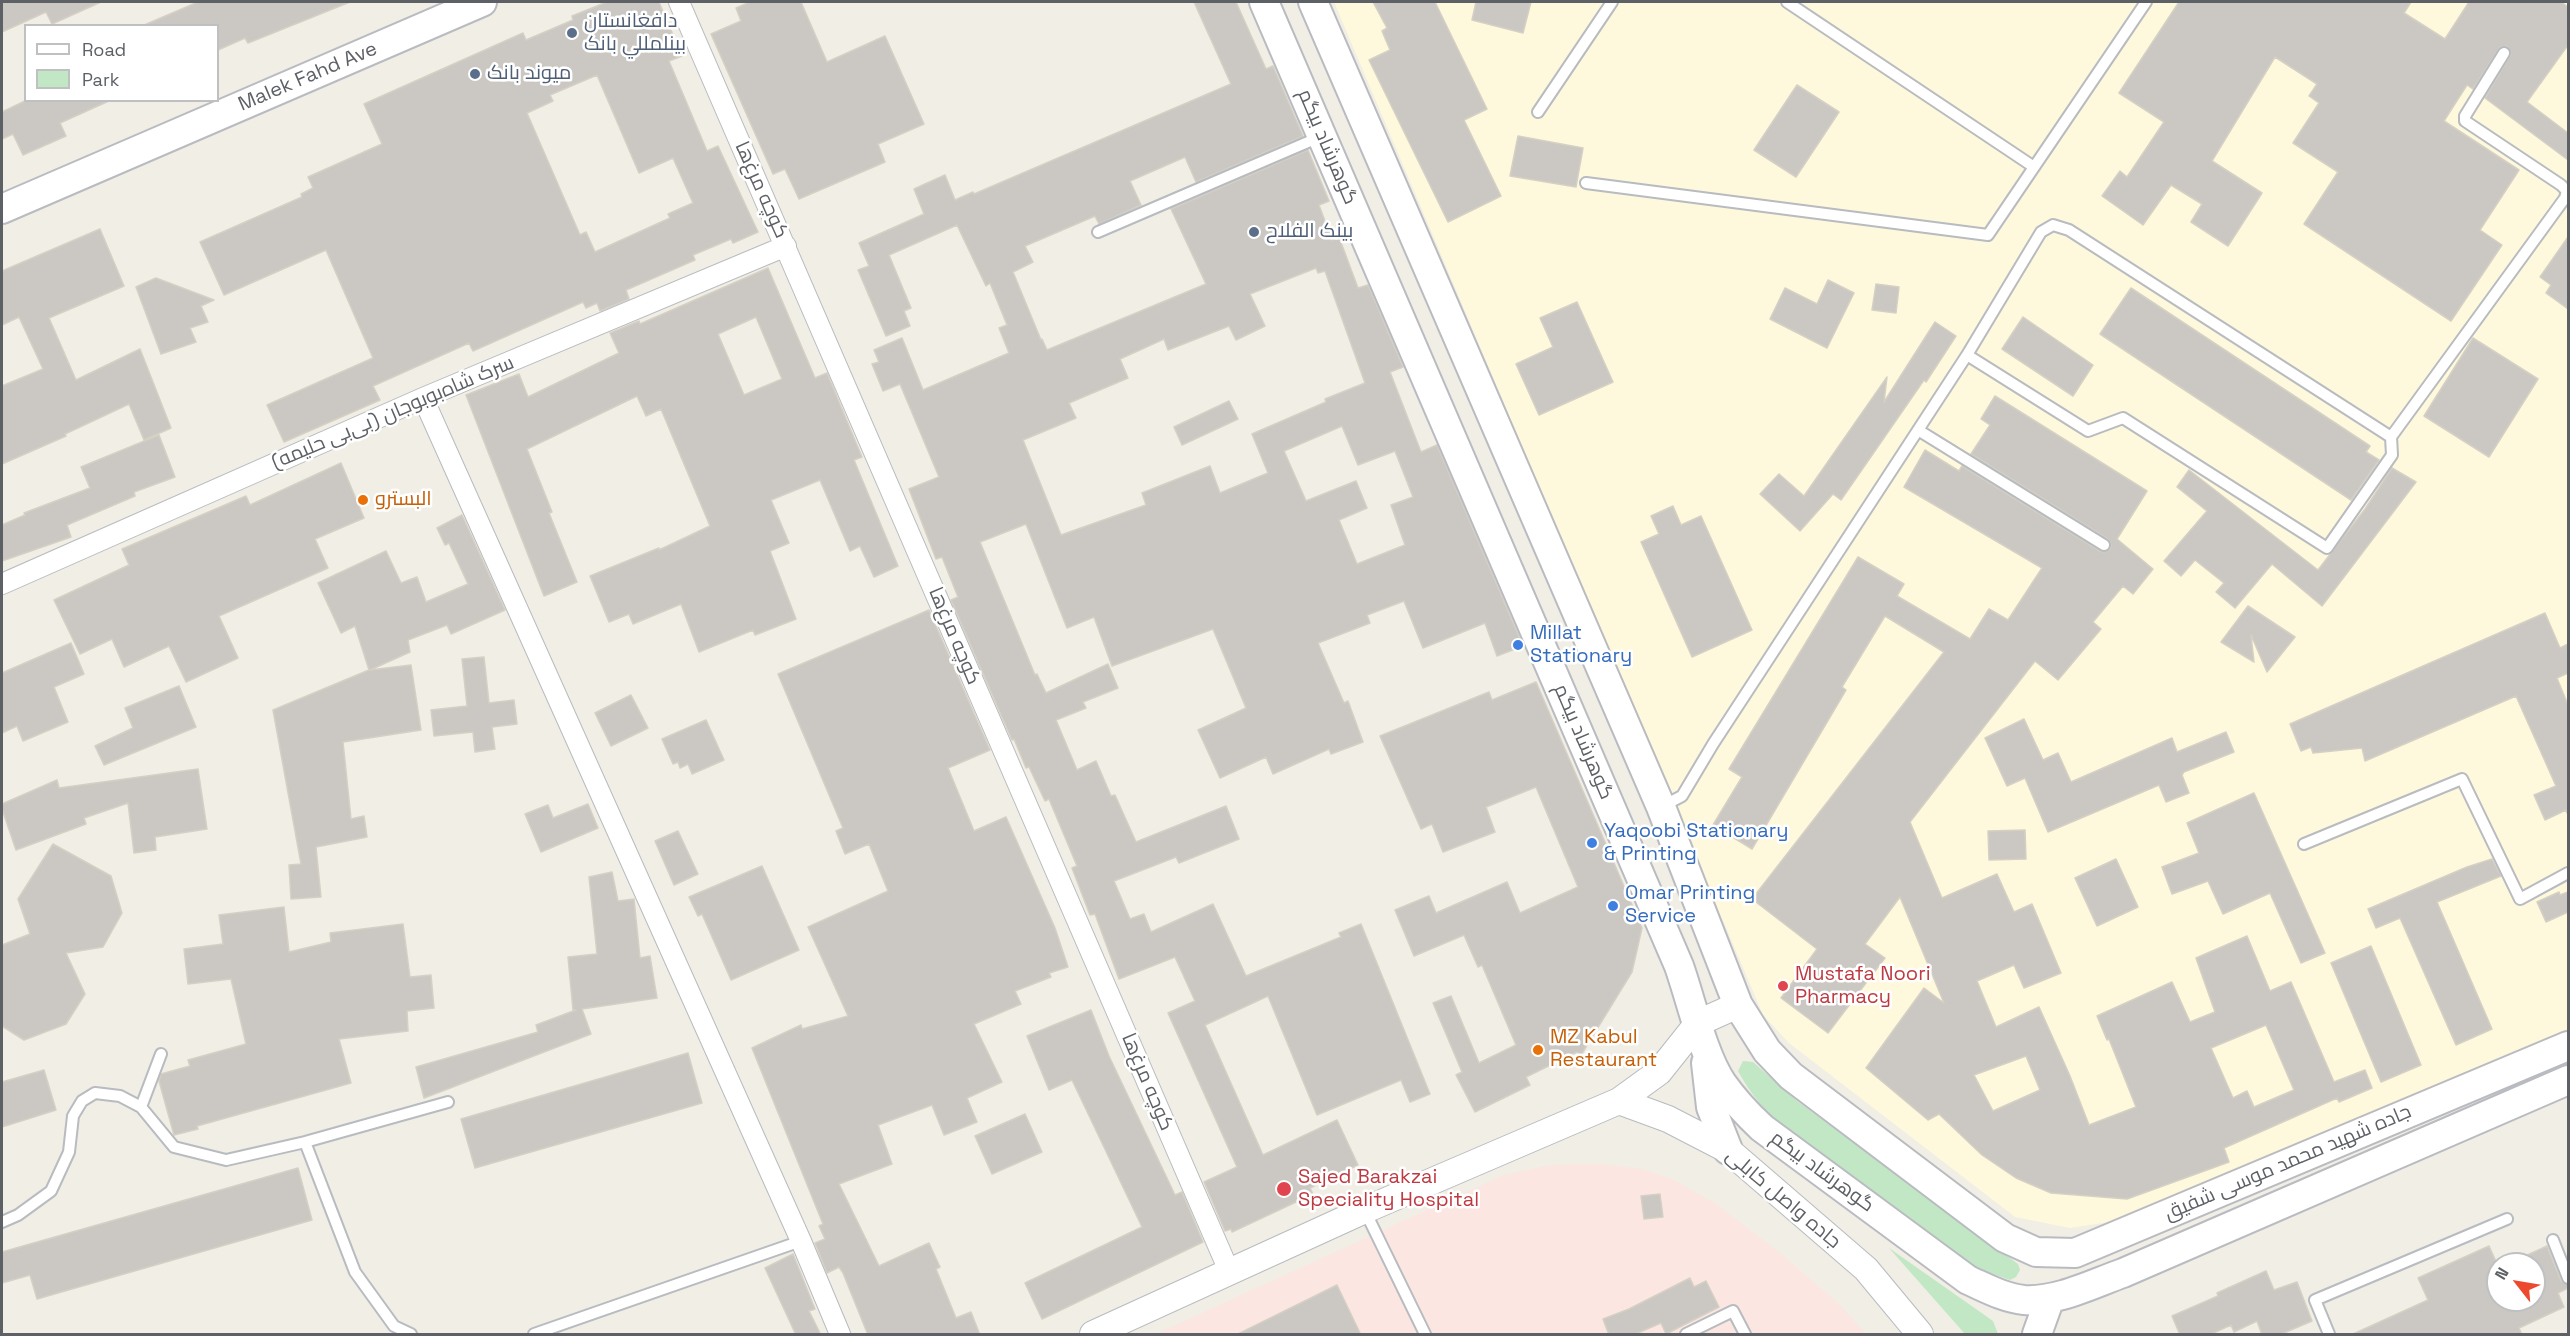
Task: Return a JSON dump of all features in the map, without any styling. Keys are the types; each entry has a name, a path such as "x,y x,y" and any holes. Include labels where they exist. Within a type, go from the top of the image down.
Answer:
{"main road":[{"name":"Malek Fahd Ave","path":"2,209 482,2"},
{"name":"گوهرشاد بیگم","path":"1264,2 1679,966 1702,1035 1721,1082 1744,1112 1762,1128 1968,1280 1997,1293 2024,1300 2050,1298"},
{"path":"1313,2 1661,807 1738,1005"},
{"name":"جاده شهید محمد موسی شفیق","path":"1738,1005 1767,1051 1791,1076 2006,1238 2036,1252 2075,1253 2568,1046"},
{"path":"1702,1035 1711,1107 1728,1150"},
{"name":"جاده شهید محمد موسی شفیق","path":"2050,1298 2122,1273 2568,1080"},
{"path":"2040,1333 2050,1298"}],"street":[{"name":"کوچه مرغ‌ها","path":"679,2 1229,1271"},
{"name":"سرک شاه‌بوبوجان (بی‌بی حلیمه)","path":"2,584 423,398 786,246"},
{"path":"423,398 801,1241 840,1335"},
{"path":"1094,1335 1365,1210 1619,1101 1738,1005"},
{"name":"جاده واصل کابلی","path":"1619,1101 1668,1119 1728,1150 1866,1269 1920,1335"}],"lane":[{"path":"1538,112 1612,2"},
{"path":"1786,2 2034,166"},
{"path":"1586,183 1988,235 2146,2"},
{"path":"1967,355 2088,431 2123,418 2327,548 2392,455 2391,437 2565,198 2567,191 2562,185 2465,121 2465,116 2504,53"},
{"path":"1098,232 1322,136"},
{"path":"1661,807 1682,796 1713,744 1967,355 2041,232 2053,225 2069,230 2391,437"},
{"path":"1918,430 2104,546"},
{"path":"2304,843 2462,779 2520,898 2568,873"},
{"path":"141,1107 161,1054"},
{"path":"2,1222 18,1215 51,1191 69,1152 73,1116 82,1101 95,1093 120,1096 141,1107 174,1147 226,1160 305,1142 448,1102"},
{"path":"305,1142 355,1272 394,1326 411,1335"},
{"path":"1365,1210 1425,1335"},
{"path":"2329,1335 2315,1300 2506,1219"},
{"path":"2553,1240 2568,1278"},
{"path":"534,1335 801,1241"},
{"path":"1686,1335 1734,1311 1744,1335"}],"shaded area":[{"path":"1334,2 2568,2 2568,1032 2123,1220 2070,1228 2015,1217 1789,1043 1763,1015"},
{"path":"1602,1164 1641,1169 1672,1179 1716,1204 1781,1254 1839,1304 1866,1334 1156,1334 1504,1175 1550,1165"}],"green space":[{"path":"1743,1061 1753,1062 1797,1101 2018,1264 2020,1270 2016,1277 2010,1280 1976,1268 1784,1129 1759,1102 1738,1071"},
{"path":"1889,1248 1993,1321 1998,1334 1965,1334"}],"building":[{"path":"2,2 101,2 52,24 46,12 2,32"},
{"path":"198,2 350,2 248,43 245,38 219,50 219,24 147,24"},
{"path":"607,2 659,2 682,56 669,61 707,151 718,146 758,232 733,243 731,239 693,255 695,260 626,290 629,299 600,311 597,303 586,308 583,302 473,351 469,343 373,386 380,400 284,442 267,405 373,358 326,250 224,295 200,242 302,197 301,194 313,188 308,177 382,144 364,104 523,33 526,40 573,20 572,16","holes":["597,75 639,173 673,158 693,203 668,214 670,218 595,252 586,232 580,235 527,113 553,101 550,95"]},
{"path":"750,2 801,2 827,62 885,36 924,124 878,144 885,162 799,199 785,169 773,174 711,34 741,21 736,8"},
{"path":"1194,2 1236,2 1266,69 1273,66 1303,136 1196,182 1185,157 1130,181 1141,205 1099,224 1095,216 1025,246 1033,262 1013,272 1041,340 1047,350 1206,284 1171,209 1308,150 1329,201 1319,205 1332,240 1339,237 1358,288 1368,285 1403,367 1390,372 1421,452 1437,445 1523,646 1497,656 1485,623 1423,648 1404,601 1367,615 1370,623 1318,643 1344,703 1348,701 1363,742 1331,754 1329,749 1273,774 1266,757 1220,778 1198,730 1246,708 1213,629 1112,666 1094,617 1067,628 1026,524 980,542 1035,675 1037,674 1046,693 1108,664 1118,688 1083,702 1086,708 1056,720 1077,770 1096,761 1111,796 1115,795 1136,842 1226,806 1239,839 1179,863 1176,857 1114,881 1130,919 1144,914 1151,932 1213,904 1246,976 1341,937 1339,933 1361,924 1430,1094 1410,1102 1401,1080 1317,1115 1268,996 1205,1025 1263,1155 1337,1120 1358,1165 1310,1188 1313,1194 1232,1232 1231,1229 1225,1231 1204,1182 1237,1167 1168,1013 1195,1001 1175,957 1119,979 1095,914 1090,915 1072,868 1077,866 1049,799 1045,801 1029,767 1026,768 1014,739 1012,740 951,600 958,597 942,557 936,559 909,489 939,477 900,384 883,391 872,364 879,362 874,350 902,338 923,390 1009,353 999,328 1007,325 990,283 986,286 957,225 889,255 911,308 904,311 910,326 886,336 858,270 869,266 859,243 924,214 914,189 945,175 955,200 973,192 974,194 1231,84","holes":["1316,268 1318,273 1325,271 1365,383 1325,399 1326,402 1252,434 1268,473 1220,493 1210,466 1142,493 1146,505 1061,535 1023,440 1076,418 1069,403 1128,378 1120,359 1164,339 1168,350 1229,326 1236,340 1265,326 1250,294","1342,426 1358,465 1395,451 1413,497 1391,505 1405,545 1357,564 1339,520 1367,508 1356,481 1306,501 1284,451"]},
{"path":"1373,2 1435,2 1487,109 1464,120 1501,196 1448,222 1369,60 1390,50 1382,31 1387,28"},
{"path":"1476,2 1531,2 1523,33 1472,20"},
{"path":"2179,2 2411,2 2404,13 2445,39 2469,2 2561,2 2568,7 2568,45 2527,102 2568,133 2568,160 2485,98 2511,54 2507,46 2500,47 2473,89 2467,85 2444,121 2519,170 2480,230 2502,245 2451,321 2304,224 2338,172 2293,143 2319,103 2309,96 2317,84 2275,57 2212,161 2262,193 2228,246 2191,222 2202,204 2171,185 2143,225 2102,196 2120,171 2127,177 2164,122 2119,93"},
{"path":"1797,85 1839,112 1796,177 1754,150"},
{"path":"24,101 107,102 60,123 66,136 23,155 13,134 2,139 2,112"},
{"path":"1518,136 1583,148 1576,187 1510,176"},
{"path":"100,229 124,286 49,318 76,380 140,349 171,428 144,440 129,404 65,434 66,436 2,464 2,386 43,369 19,317 2,325 2,271"},
{"path":"2568,237 2568,309 2546,293 2551,285 2540,277"},
{"path":"768,268 815,378 827,373 862,457 854,460 898,566 874,577 860,546 850,551 820,480 771,500 789,543 770,551 796,619 755,635 753,630 699,652 681,604 633,624 629,614 609,622 590,576 659,548 659,550 710,526 661,409 646,416 637,396 527,449 552,512 549,513 577,582 544,596 466,395 519,374 528,397 619,353 610,333 639,321 640,324","holes":["756,317 782,379 744,395 718,334"]},
{"path":"156,278 214,300 201,306 208,322 190,328 196,342 161,354 136,287"},
{"path":"1828,280 1854,293 1827,348 1770,319 1785,288 1817,304"},
{"path":"1876,284 1899,287 1896,313 1872,310"},
{"path":"2131,288 2370,446 2366,452 2379,460 2351,500 2100,334"},
{"path":"1577,302 1613,382 1539,415 1516,364 1553,347 1540,318"},
{"path":"2023,317 2093,365 2073,396 2002,349"},
{"path":"1935,322 1956,336 1926,382 1924,380 1841,500 1833,494 1800,531 1760,494 1779,474 1804,496 1887,377 1884,402"},
{"path":"2473,338 2538,379 2489,457 2424,416"},
{"path":"1995,396 2147,491 2117,539 2153,569 2133,594 2123,586 2093,622 2101,629 2058,680 2035,661 1910,822 1942,898 1997,874 2014,912 2032,904 2061,973 2024,988 2014,965 1977,981 1996,1027 2039,1007 2089,1125 2136,1107 2109,1039 2107,1040 2097,1016 2172,982 2190,1022 2215,1012 2196,958 2247,936 2270,991 2291,982 2334,1082 2365,1070 2372,1088 2339,1102 2337,1098 2224,1148 2229,1162 2127,1199 2051,1193 2016,1178 1982,1155 1939,1114 1928,1120 1866,1068 1924,988 1944,1003 1900,897 1865,944 1885,958 1828,1033 1781,998 1817,949 1752,899 1944,652 1885,616 1842,687 1846,690 1752,849 1713,825 1742,777 1729,769 1858,557 1904,584 1897,596 1970,639 1989,609 2008,620 2042,568 1904,487 1925,450 1959,471 1962,466 2100,551 2110,549 2108,539 1971,454 1990,425 1981,419","holes":["2266,1025 2294,1090 2254,1107 2247,1091 2233,1098 2211,1048","2026,1056 2040,1090 1993,1111 1974,1075"]},
{"path":"1229,401 1238,419 1182,445 1174,427"},
{"path":"159,435 175,477 134,492 135,496 67,525 71,537 2,561 2,525 25,515 24,513 90,488 81,467"},
{"path":"341,463 364,518 315,539 328,568 219,616 238,658 186,682 169,646 124,667 112,639 80,654 54,600 129,565 122,549 246,496 250,505"},
{"path":"2392,468 2416,482 2322,606 2272,564 2235,608 2216,592 2224,583 2195,560 2181,576 2164,561 2207,511 2177,487 2189,470 2318,570 2365,509"},
{"path":"1673,506 1681,525 1701,516 1752,630 1692,657 1641,542 1659,534 1651,516"},
{"path":"462,515 505,610 451,634 447,625 408,640 410,652 370,670 411,665 421,730 343,742 351,819 364,816 367,837 316,847 321,897 291,899 289,865 301,864 273,710 369,670 355,626 341,633 318,583 386,551 401,583 417,577 426,602 468,584 449,543 445,545 437,528"},
{"path":"2248,606 2295,637 2267,672 2251,635 2254,662 2221,642"},
{"path":"929,610 990,750 948,768 974,831 1006,817 1055,928 1068,967 1049,973 1051,977 1015,991 1021,1004 974,1024 1002,1082 967,1098 977,1122 944,1135 932,1105 878,1125 892,1164 839,1184 879,1266 929,1243 940,1267 936,1269 956,1318 971,1312 980,1335 868,1335 843,1273 839,1267 827,1273 815,1243 825,1239 819,1226 823,1224 752,1048 801,1025 802,1029 848,1016 808,927 888,891 869,844 845,854 836,831 843,828 778,674"},
{"path":"2545,613 2560,648 2568,644 2568,673 2557,678 2568,705 2568,815 2566,810 2545,820 2534,795 2556,786 2516,696 2365,761 2362,748 2313,753 2311,747 2301,751 2290,724"},
{"path":"71,643 84,674 54,687 68,722 23,741 17,726 2,733 2,673"},
{"path":"484,657 489,703 514,700 517,724 492,727 495,749 475,752 473,732 434,736 431,710 467,706 462,659"},
{"path":"1536,682 1642,928 1632,972 1581,1055 1577,1052 1526,1077 1530,1085 1475,1112 1456,1075 1462,1072 1433,1003 1451,996 1479,1063 1516,1045 1482,965 1478,967 1464,935 1414,956 1395,910 1429,896 1436,913 1507,882 1520,913 1578,887 1536,787 1486,807 1495,832 1443,852 1432,824 1421,829 1380,736 1489,692 1492,700"},
{"path":"179,686 196,727 104,765 95,746 133,728 125,708"},
{"path":"631,695 648,728 611,746 595,713"},
{"path":"2024,719 2043,760 2058,753 2071,782 2172,738 2177,752 2226,732 2234,752 2184,772 2182,775 2189,793 2166,802 2159,785 2048,832 2025,778 2007,786 1985,738"},
{"path":"706,720 724,760 692,774 688,764 680,768 678,762 673,764 662,739"},
{"path":"198,769 207,829 155,837 156,850 134,853 128,803 84,818 86,824 16,850 2,809 2,804 57,780 59,788"},
{"path":"2254,793 2325,953 2301,963 2270,893 2223,914 2208,881 2172,894 2162,867 2199,853 2187,823"},
{"path":"588,804 598,828 541,852 525,814 548,805 553,818"},
{"path":"2025,830 2026,859 1989,860 1988,831"},
{"path":"678,831 698,874 674,885 655,841"},
{"path":"53,844 111,876 122,913 103,947 66,953 85,994 66,1024 24,1040 2,1026 2,945 30,934 18,899"},
{"path":"2116,859 2138,907 2097,926 2075,878"},
{"path":"2492,859 2501,876 2437,902 2492,1029 2456,1045 2400,918 2376,928 2368,909 2467,867"},
{"path":"762,866 799,950 731,980 702,914 698,916 689,897"},
{"path":"612,872 618,901 634,899 640,958 650,956 657,998 582,1009 591,1034 424,1098 416,1067 538,1032 536,1025 576,1010 573,1010 568,957 597,954 589,877"},
{"path":"2559,892 2560,895 2568,892 2568,912 2546,922 2537,902"},
{"path":"284,907 289,952 331,942 330,933 403,924 410,977 431,975 434,1008 407,1011 408,1031 339,1039 351,1083 197,1126 198,1129 174,1135 159,1081 161,1074 190,1066 188,1060 246,1044 231,979 188,984 184,949 223,944 219,915"},
{"path":"2371,946 2421,1065 2381,1082 2331,963"},
{"path":"1091,1010 1109,1056 1175,1195 1182,1192 1203,1242 1042,1319 1025,1283 1142,1227 1072,1080 1049,1090 1027,1036"},
{"path":"688,1053 702,1103 475,1168 461,1119"},
{"path":"44,1070 56,1110 2,1127 2,1082"},
{"path":"1025,1114 1042,1152 992,1174 975,1136"},
{"path":"298,1168 312,1220 37,1299 30,1275 2,1283 2,1252"},
{"path":"1660,1194 1663,1217 1644,1219 1641,1196"},
{"path":"2489,1246 2492,1252 2486,1252 2486,1312 2546,1312 2546,1252 2534,1252 2547,1246 2561,1281 2568,1285 2568,1288 2558,1293 2564,1307 2519,1328 2522,1335 2351,1335 2428,1300 2418,1278"},
{"path":"793,1254 815,1309 809,1311 821,1335 796,1335 765,1268"},
{"path":"2266,1271 2274,1290 2297,1282 2312,1321 2279,1335 2262,1335 2257,1321 2234,1332 2231,1325 2209,1335 2180,1335 2172,1316 2218,1296 2217,1293"},
{"path":"1690,1278 1694,1287 1706,1281 1719,1307 1666,1334 1661,1323 1633,1335 1609,1335 1603,1319 1629,1309"},
{"path":"1337,1285 1361,1335 1236,1335"}],"place":[{"name":"دافغانستان بینلمللي بانک","path":"572,33"},
{"name":"میوند بانک","path":"475,74"},
{"name":"بینک الفلاح","path":"1254,232"},
{"name":"البسترو","path":"363,500"},
{"name":"Millat Stationary","path":"1518,645"},
{"name":"Yaqoobi Stationary & Printing","path":"1592,843"},
{"name":"Omar Printing Service","path":"1613,906"},
{"name":"Mustafa Noori Pharmacy","path":"1783,986"},
{"name":"MZ Kabul Restaurant","path":"1538,1050"},
{"name":"Sajed Barakzai Speciality Hospital","path":"1284,1189"}]}
